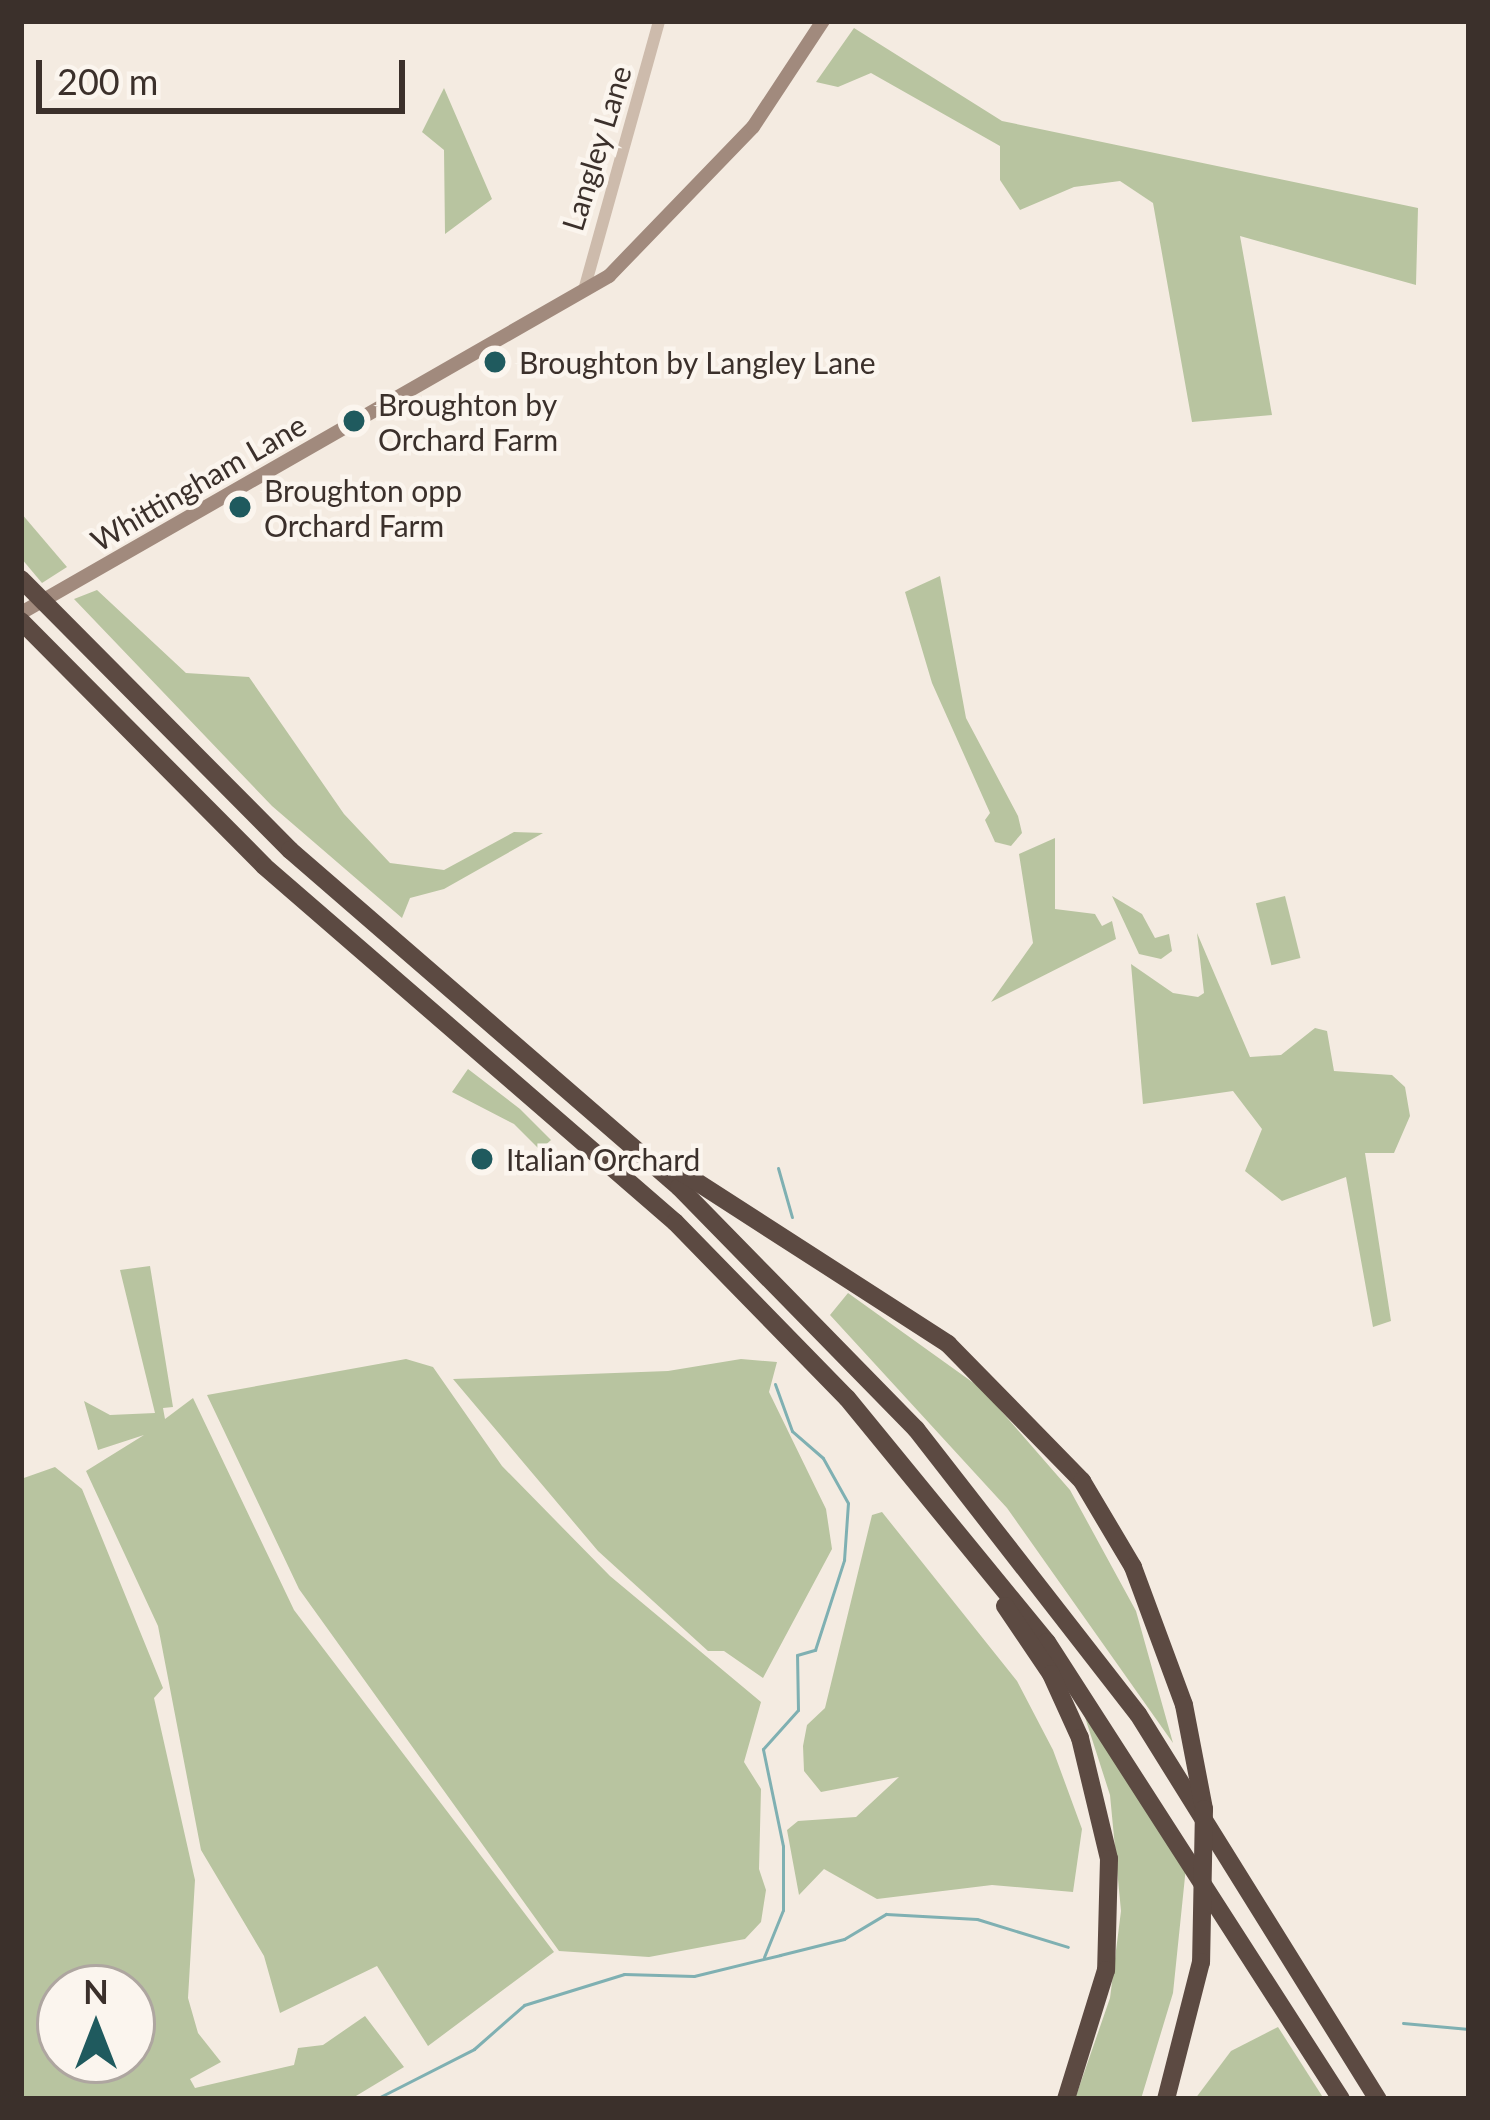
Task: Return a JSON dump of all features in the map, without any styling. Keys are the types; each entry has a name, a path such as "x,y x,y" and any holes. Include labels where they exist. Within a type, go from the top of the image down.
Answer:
{"highway":[{"path":"21,579 290,850 533,1059 771,1274 992,1520 1164,1752 1378,2099"},
{"path":"25,622 265,866 675,1222 931,1495 1108,1730 1341,2099"},
{"path":"533,1059 782,1244 948,1344 1004,1395 1082,1481 1133,1568 1170,1659 1195,1748 1206,1862 1201,1962 1166,2099"},
{"path":"931,1495 1051,1674 1098,1797 1111,1890 1106,1970 1066,2099"}],"main road":[{"name":"Whittingham Lane","path":"25,622 627,261 753,127 824,21"}],"street":[{"name":"Langley Lane","path":"584,290 659,21"}],"green space":[{"path":"854,28 1002,121 1418,208 1416,285 1240,236 1272,415 1192,422 1153,203 1120,181 1074,187 1020,210 1000,180 1000,146 871,73 838,87 816,82"},
{"path":"444,88 492,199 445,234 444,150 422,132"},
{"path":"21,513 67,567 42,583 21,558"},
{"path":"940,576 966,718 1018,816 1022,833 1011,846 995,842 985,820 990,813 932,683 905,592"},
{"path":"97,590 186,673 249,677 344,814 390,863 444,870 514,832 543,833 444,889 410,898 402,918 272,806 74,599"},
{"path":"1055,838 1055,909 1095,914 1102,926 1112,921 1116,939 991,1002 1033,943 1019,854"},
{"path":"1112,896 1142,914 1155,938 1169,934 1172,951 1161,959 1139,954"},
{"path":"1285,896 1300,958 1271,965 1256,903"},
{"path":"1197,933 1250,1057 1281,1055 1315,1028 1327,1031 1334,1071 1392,1075 1405,1087 1410,1116 1394,1153 1365,1153 1391,1321 1373,1327 1346,1177 1282,1201 1245,1171 1262,1129 1233,1091 1143,1104 1131,964 1173,993 1198,997 1204,993"},
{"path":"468,1069 551,1140 540,1150 514,1124 452,1092"},
{"path":"150,1266 173,1407 163,1408 165,1419 193,1398 294,1610 554,1952 428,2046 377,1966 280,2013 264,1956 201,1850 158,1626 86,1471 144,1435 98,1450 84,1401 110,1415 155,1413 120,1270"},
{"path":"848,1293 982,1389 1070,1490 1136,1611 1173,1743 1007,1508 830,1315"},
{"path":"406,1359 433,1367 502,1466 610,1576 761,1702 744,1762 761,1789 759,1869 766,1890 761,1922 745,1939 649,1957 559,1951 299,1589 207,1395"},
{"path":"741,1359 777,1362 769,1392 826,1509 832,1549 763,1678 724,1651 708,1651 598,1551 453,1379 668,1371"},
{"path":"55,1467 82,1489 163,1688 154,1698 195,1880 188,1998 198,2033 221,2062 190,2079 195,2088 294,2065 298,2048 323,2045 365,2016 404,2067 351,2099 21,2099 21,1479"},
{"path":"882,1512 1017,1681 1053,1750 1082,1829 1073,1892 992,1885 877,1899 824,1869 799,1895 787,1830 798,1821 856,1817 899,1777 821,1792 804,1771 807,1725 825,1708 872,1515"},
{"path":"1083,1711 1186,1867 1173,1993 1141,2099 1075,2099 1110,1998 1121,1911 1110,1795"},
{"path":"1278,2027 1324,2099 1195,2099 1231,2051"}],"waterway":[{"path":"778,1168 792,1217"},
{"path":"764,1957 783,1910 783,1846 763,1749 798,1710 797,1655 815,1650 844,1560 848,1503 823,1458 792,1431 775,1384"},
{"path":"376,2099 474,2049 524,2005 624,1974 694,1976 844,1939 886,1914 977,1919 1068,1947"},
{"path":"1403,2023 1469,2029"}],"place":[{"name":"Broughton by Langley Lane","path":"495,362"},
{"name":"Broughton by Orchard Farm","path":"354,421"},
{"name":"Broughton opp Orchard Farm","path":"240,507"},
{"name":"Italian Orchard","path":"482,1159"}]}
